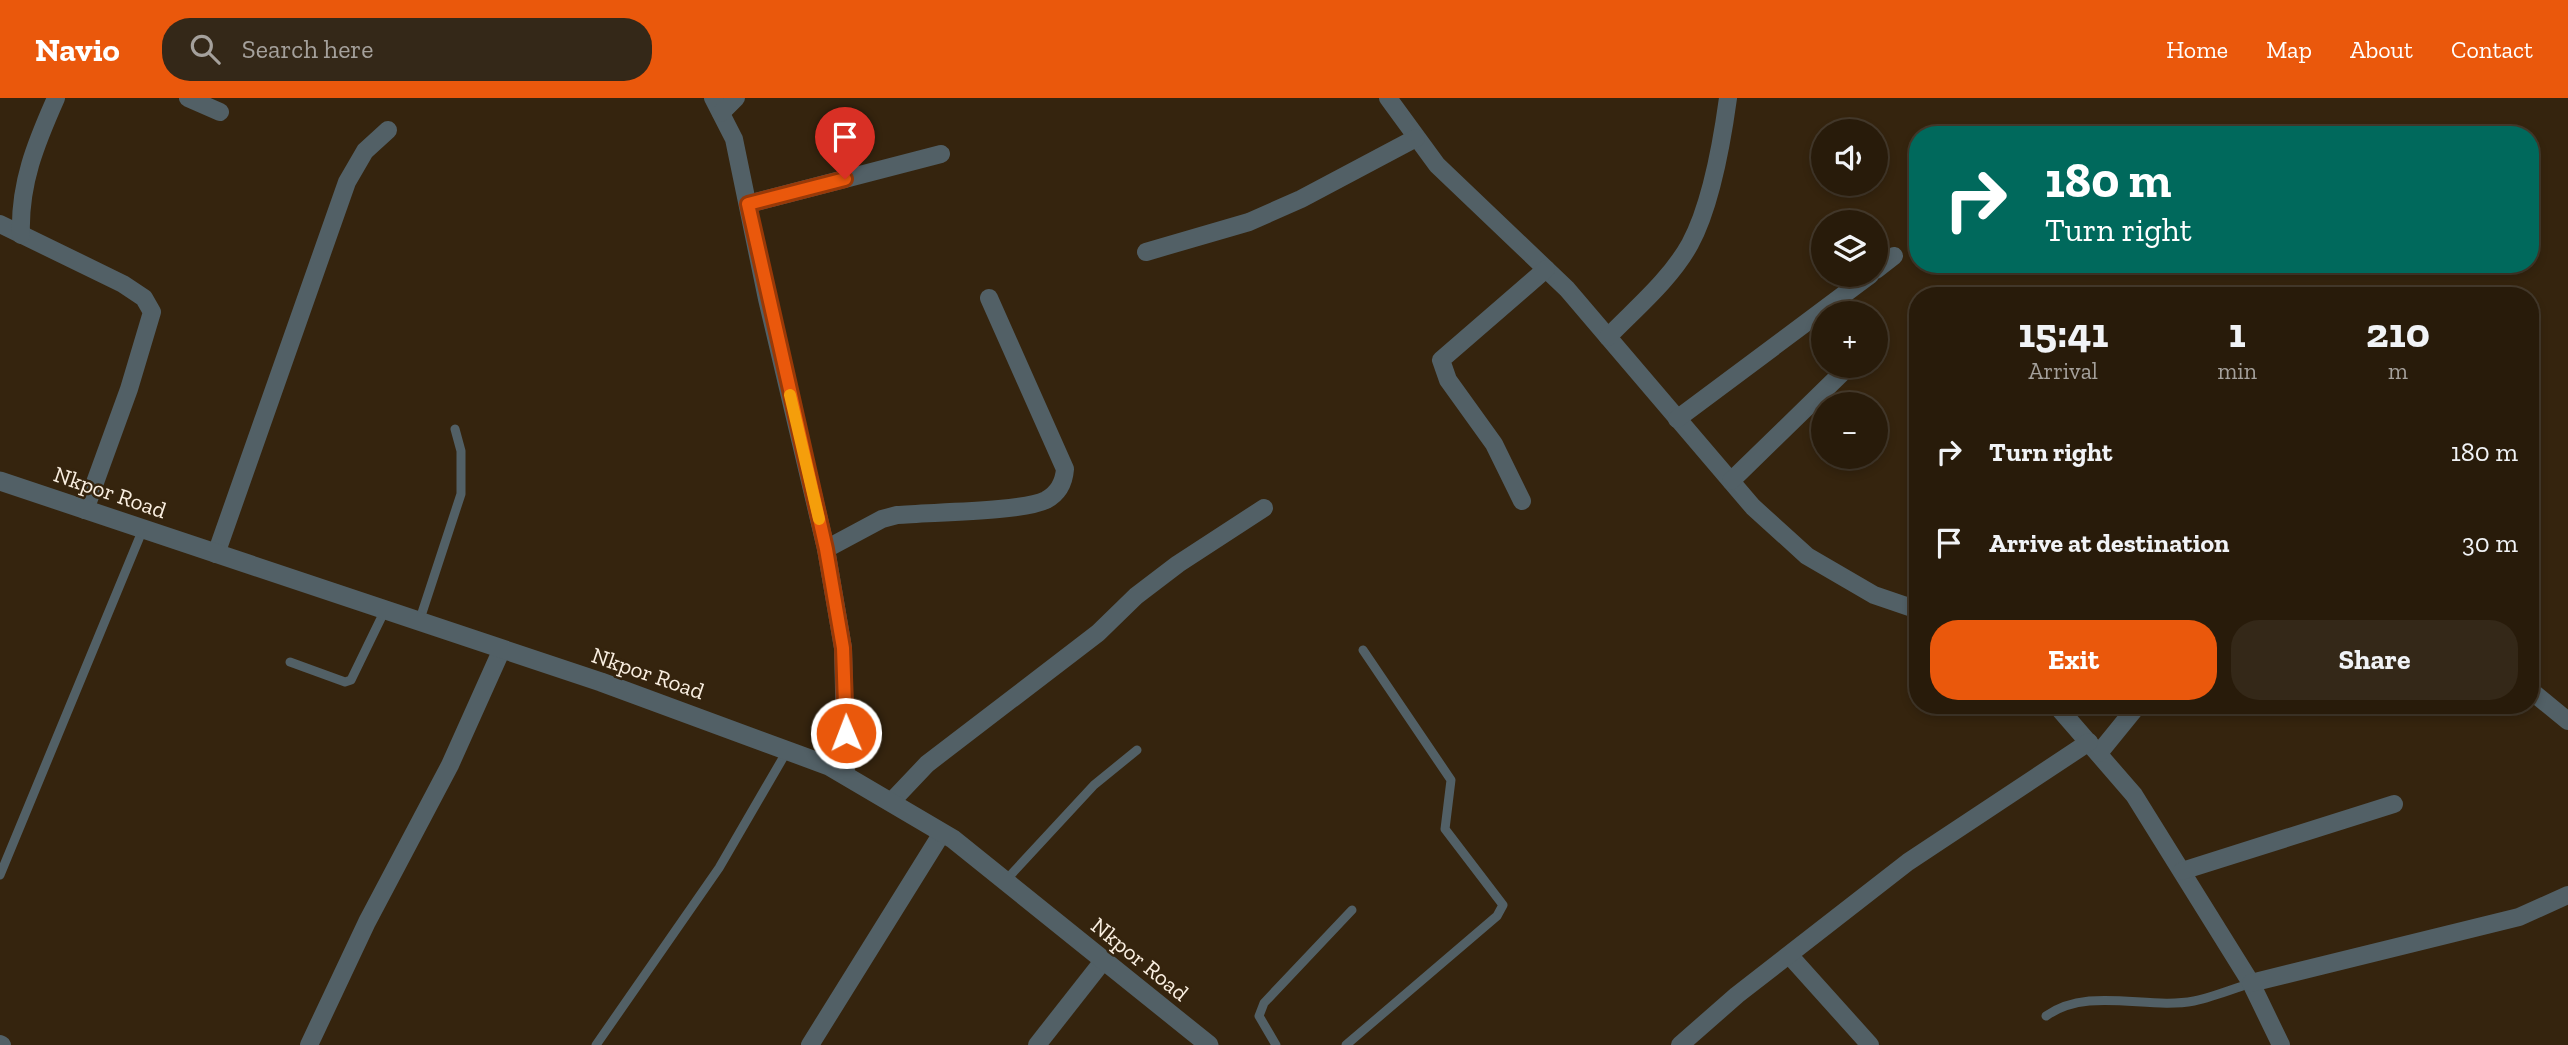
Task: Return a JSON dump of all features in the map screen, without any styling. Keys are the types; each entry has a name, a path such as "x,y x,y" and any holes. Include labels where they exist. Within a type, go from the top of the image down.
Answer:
{"street":[{"path":"22,234 20,206 31,156 56,98"},
{"path":"188,98 220,112"},
{"path":"736,98 717,105 734,139 826,549 843,648 846,775"},
{"path":"1388,98 1437,165 1546,269 1754,507 1807,556 1874,595 1909,607"},
{"path":"1608,337 1670,273 1690,243 1704,207 1728,98"},
{"path":"216,554 347,182 365,151 388,130"},
{"path":"1146,252 1270,213 1301,200 1416,138"},
{"path":"748,204 941,154"},
{"path":"0,224 123,284 144,298 152,312 129,389 85,510"},
{"path":"1888,261 1895,256"},
{"path":"1521,501 1494,444 1448,380 1441,359 1546,269"},
{"path":"1677,419 1854,287"},
{"path":"826,549 882,519 897,514 1025,506 1046,500 1058,491 1065,480 1065,469 989,298"},
{"path":"1731,481 1837,378"},
{"name":"Nkpor Road","path":"0,481 502,649 788,750 846,775 942,833 1006,880 1102,961 1209,1045"},
{"path":"891,802 927,764 1098,632 1136,596 1178,564 1264,508"},
{"path":"309,1045 367,922 450,765 502,649"},
{"path":"2539,697 2568,721"},
{"path":"2064,714 2134,795 2251,983 2281,1045"},
{"path":"1680,1045 1908,862 2094,748 2129,714"},
{"path":"2182,871 2394,804"},
{"path":"810,1045 942,833"},
{"path":"2251,983 2519,917 2568,895"},
{"path":"1790,956 1870,1045"},
{"path":"1037,1045 1102,961"}],"lane":[{"path":"419,622 461,494 462,464 455,429"},
{"path":"0,875 143,529"},
{"path":"290,662 345,682 351,680 385,610"},
{"path":"1346,1045 1497,916 1503,905 1445,829 1451,780 1363,650"},
{"path":"596,1045 719,867 788,750"},
{"path":"1006,880 1094,785 1138,750"},
{"path":"1276,1045 1259,1016 1264,1003 1352,910"},
{"path":"2046,1016 2055,1010 2078,1004 2193,1001 2251,983"}],"slow traffic":[{"path":"790,395 819,519"}],"route":[{"path":"845,179 748,204 826,549 843,648 846,733"}]}
